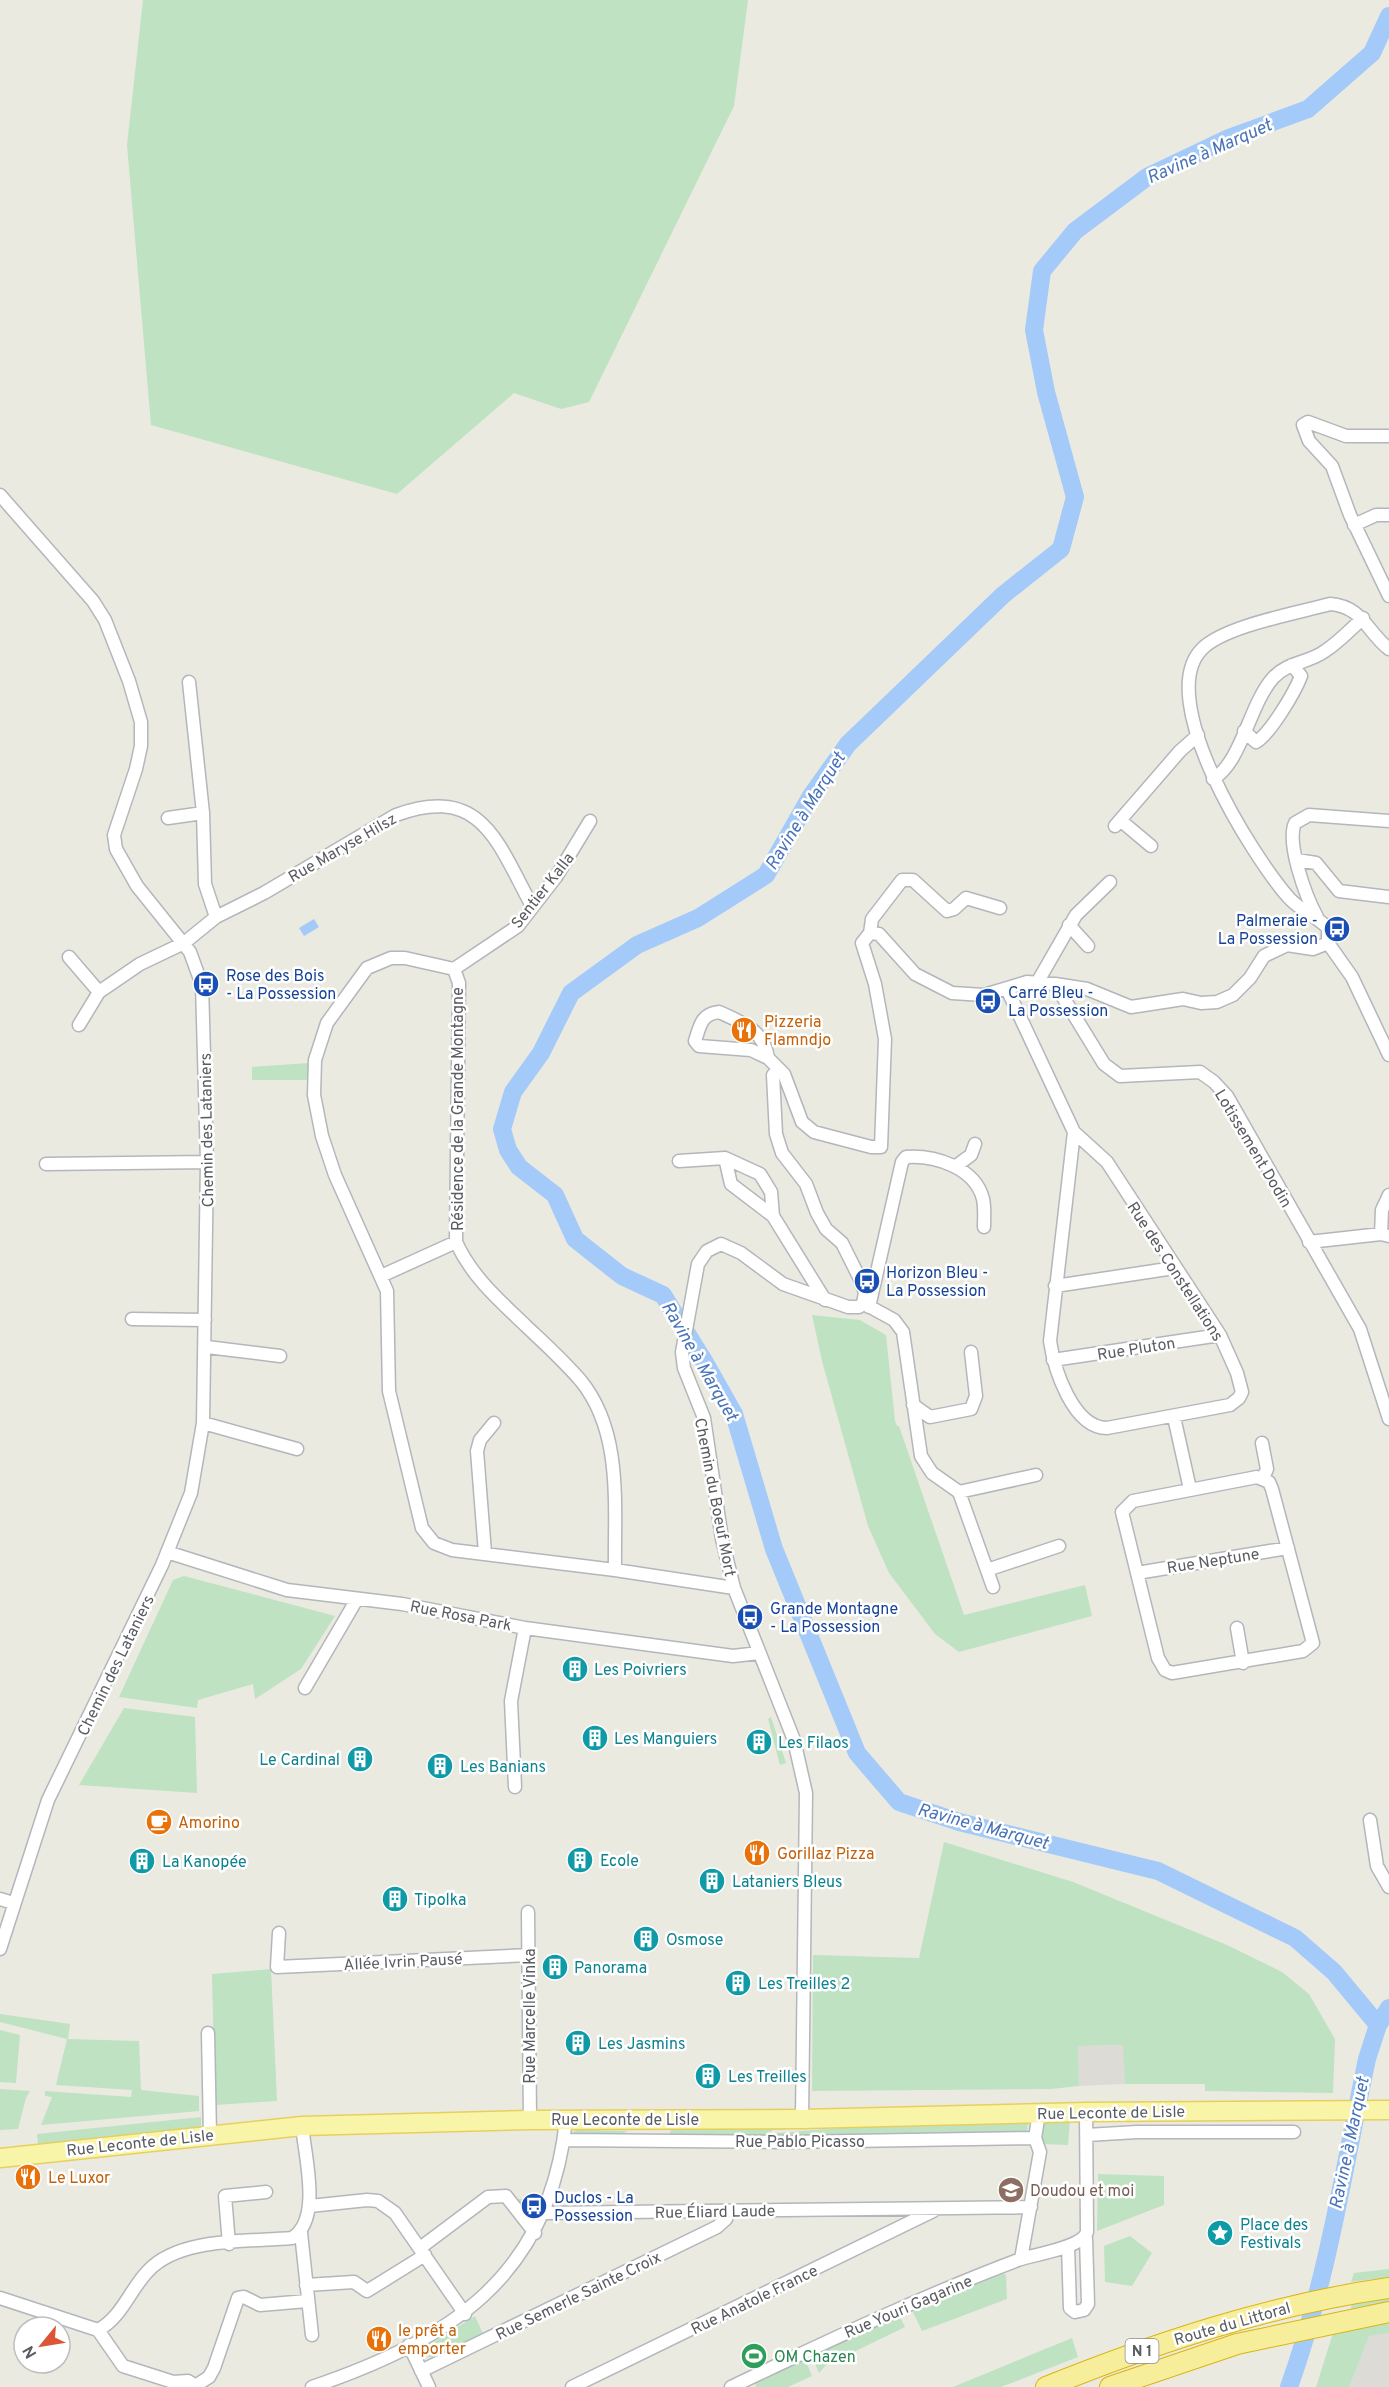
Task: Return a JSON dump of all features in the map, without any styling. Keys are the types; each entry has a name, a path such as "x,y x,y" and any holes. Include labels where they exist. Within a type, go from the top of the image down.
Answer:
{"highway":[{"name":"Route du Littoral","path":"1046,2387 1129,2355 1240,2318 1354,2293 1389,2288"},
{"name":"Route du Littoral","path":"1110,2387 1237,2344 1389,2312"}],"main road":[{"name":"Rue Leconte de Lisle","path":"0,2158 302,2126 531,2120 802,2119 1086,2112 1389,2110"}],"street":[{"path":"1389,436 1346,436 1316,423 1308,422 1303,425 1305,435 1332,466 1354,525 1389,596"},
{"name":"Chemin des Lataniers","path":"0,495 78,583 105,620 129,681 141,722 141,746 136,769 114,835 116,849 136,886 184,944 202,985 207,1162 205,1320 207,1347 204,1423 191,1493 167,1552 100,1697 48,1800 0,1949"},
{"path":"1354,525 1376,515 1389,515"},
{"path":"1389,649 1363,618 1342,604 1330,604 1228,633 1207,644 1194,658 1188,676 1187,699 1213,779 1279,885 1298,907 1317,917 1328,928 1328,943 1352,977 1389,1055"},
{"path":"1213,779 1223,774 1232,762 1244,731 1272,678 1292,665 1326,651 1363,618"},
{"path":"1244,731 1256,742 1266,733 1297,686 1301,676 1292,665"},
{"path":"189,682 203,813 204,884 216,917"},
{"path":"1151,846 1118,823 1180,750 1198,735"},
{"name":"Rue Maryse Hilsz","path":"184,944 216,917 264,893 396,815 411,809 442,806 466,810 485,824 532,906"},
{"path":"168,818 203,813"},
{"path":"1317,917 1309,901 1297,860 1292,830 1296,823 1309,815 1389,821"},
{"name":"Sentier Kalla","path":"454,969 518,926 556,877 590,821"},
{"path":"1297,860 1316,863 1339,891 1353,895 1389,897"},
{"path":"768,1058 751,1050 699,1046 695,1041 702,1020 706,1016 719,1012 746,1024 756,1032 764,1044 768,1058 784,1074 802,1122 814,1132 870,1147 881,1147 885,1039 875,984 862,943 870,933 872,919 902,880 913,880 947,911 954,909 966,898 1000,908"},
{"path":"1037,983 1069,925 1110,882"},
{"path":"1069,925 1088,946"},
{"path":"870,933 879,934 915,974 952,993 984,995 1027,982 1055,984 1087,989 1131,1007 1183,999 1201,1003 1217,1002 1233,994 1250,978 1264,956 1287,945 1313,949 1328,943"},
{"path":"79,1025 99,992 140,964 184,944"},
{"path":"69,957 99,992"},
{"name":"Résidence de la Grande Montagne","path":"615,1570 614,1466 606,1430 597,1407 582,1382 563,1361 473,1273 456,1242 459,983 454,969 405,958 375,963 360,975 327,1023 315,1060 314,1095 322,1136 335,1175 381,1276 389,1310 389,1391 422,1528 434,1543 452,1550 615,1570 734,1588"},
{"name":"Lotissement Dodin","path":"1055,984 1104,1064 1112,1071 1120,1076 1200,1072 1214,1082 1227,1096 1360,1329 1389,1419"},
{"name":"Rue des Constellations","path":"1007,989 1074,1132 1107,1162 1174,1268 1220,1335 1237,1373 1242,1392 1239,1398 1230,1405 1107,1428 1089,1425 1078,1414 1053,1360 1050,1341 1074,1132"},
{"path":"778,1070 773,1075 772,1088 779,1145 787,1161 810,1191 821,1222 842,1243 862,1283 866,1305"},
{"path":"956,1166 971,1155 975,1144"},
{"path":"866,1305 902,1162 906,1157 915,1156 956,1166 978,1187 983,1196 984,1227"},
{"path":"725,1158 731,1184 773,1216 825,1300"},
{"path":"679,1161 725,1158 752,1169 767,1182 771,1192 773,1216"},
{"path":"46,1164 207,1162"},
{"path":"1309,1242 1385,1235 1382,1210 1389,1195"},
{"name":"Résidence de la Grande Montagne","path":"381,1276 456,1242"},
{"name":"Chemin du Boeuf Mort","path":"802,2119 806,1793 794,1740 734,1588 722,1539 704,1418 684,1368 682,1352 698,1264 707,1251 721,1244 741,1252 783,1284 825,1300 853,1307 866,1305"},
{"path":"1055,1286 1174,1268"},
{"path":"866,1305 894,1320 903,1332 921,1456 926,1466 959,1492 993,1587"},
{"path":"132,1319 205,1320"},
{"name":"Rue Pluton","path":"1053,1360 1220,1335"},
{"path":"207,1347 280,1356"},
{"path":"913,1405 930,1418 971,1409 976,1396 971,1352"},
{"path":"1174,1417 1190,1489"},
{"path":"204,1423 297,1449"},
{"path":"485,1553 477,1451 480,1440 494,1423"},
{"path":"1262,1443 1267,1469 1263,1478"},
{"path":"959,1492 1036,1475"},
{"path":"1263,1478 1269,1482 1313,1643 1303,1651 1243,1663 1172,1673 1166,1670 1158,1658 1122,1512 1126,1505 1133,1501 1190,1489 1263,1478"},
{"path":"987,1570 1059,1546"},
{"name":"Rue Neptune","path":"1137,1573 1288,1548"},
{"name":"Rue Rosa Park","path":"167,1552 287,1590 402,1604 525,1628 733,1656 759,1653"},
{"path":"305,1688 357,1599"},
{"path":"515,1787 511,1701 525,1628"},
{"path":"1237,1628 1243,1663"},
{"path":"1370,1820 1377,1866 1389,1887"},
{"path":"0,1899 13,1903"},
{"name":"Rue Marcelle Vinka","path":"528,1912 531,2120"},
{"name":"Allée Ivrin Pausé","path":"279,1933 277,1967 529,1954"},
{"path":"208,2033 210,2135"},
{"path":"1068,2246 1070,2308 1075,2312 1084,2310 1088,2304 1086,2112"},
{"path":"1021,2259 1040,2152 1035,2138 1039,2113"},
{"path":"312,2387 409,2345 465,2314 507,2271 536,2233 545,2214 564,2140 566,2120"},
{"path":"302,2126 310,2206 301,2233 312,2335"},
{"path":"1087,2135 1137,2132 1294,2132"},
{"name":"Rue Pablo Picasso","path":"564,2140 789,2142 1035,2138"},
{"path":"228,2244 225,2196 266,2192"},
{"path":"306,2285 354,2282 367,2291 422,2251 488,2197 506,2196 536,2233"},
{"path":"310,2206 378,2201 394,2212 465,2314"},
{"name":"Rue Éliard Laude","path":"545,2214 1031,2207"},
{"path":"886,2210 893,2219 891,2232"},
{"name":"Rue Anatole France","path":"572,2387 935,2210"},
{"name":"Rue Semerle Sainte Croix","path":"421,2371 717,2227 726,2219 729,2211"},
{"path":"98,2330 111,2322 148,2271 170,2254 193,2247 292,2238 301,2233"},
{"name":"Rue Youri Gagarine","path":"731,2387 902,2307 1021,2259 1068,2246 1086,2238"},
{"path":"0,2298 98,2330 123,2366 164,2380 188,2381 196,2386 209,2377 214,2368 238,2298 244,2297 260,2305 307,2301"},
{"path":"409,2345 429,2387"}],"shaded area":[{"path":"1124,2045 1125,2084 1079,2086 1078,2046"},
{"path":"1389,2333 1389,2387 1349,2387 1369,2335"}],"green space":[{"path":"143,0 748,0 734,106 589,402 561,409 514,393 397,494 151,425 127,145"},
{"path":"309,1063 307,1080 252,1080 252,1067"},
{"path":"812,1315 860,1320 886,1335 895,1421 899,1426 964,1615 1085,1585 1092,1616 959,1652 935,1634 889,1573 868,1526 822,1361"},
{"path":"184,1576 335,1616 301,1669 255,1699 253,1684 198,1700 197,1708 119,1697 173,1580"},
{"path":"124,1708 195,1717 197,1793 79,1785"},
{"path":"771,1717 786,1763 780,1765 768,1719"},
{"path":"944,1842 1073,1882 1227,1945 1282,1972 1309,1994 1335,2039 1333,2093 1205,2091 1205,2084 1125,2084 1123,2045 1078,2046 1079,2086 1051,2089 812,2091 813,1955 919,1958"},
{"path":"271,1969 277,2101 215,2105 212,1974"},
{"path":"0,2014 70,2024 68,2039 139,2041 141,2090 199,2096 199,2111 41,2125 52,2097 45,2096 45,2091 131,2097 132,2090 56,2085 67,2039 0,2022"},
{"path":"0,2030 20,2035 16,2083 0,2082"},
{"path":"0,2089 30,2091 18,2129 0,2130"},
{"path":"201,2117 201,2128 38,2144 37,2134"},
{"path":"1070,2120 1068,2145 1042,2144 1039,2135 1042,2123"},
{"path":"928,2121 1028,2121 1027,2134 776,2138 776,2133"},
{"path":"785,2127 785,2130 772,2130 771,2137 633,2138 633,2135 669,2135 671,2129"},
{"path":"577,2130 627,2132 602,2139 573,2138 573,2132"},
{"path":"1098,2174 1164,2176 1164,2205 1097,2231"},
{"path":"514,2199 538,2199 530,2219"},
{"path":"1130,2236 1152,2253 1132,2286 1105,2282 1104,2246"},
{"path":"1389,2269 1389,2277 1351,2282 1354,2273"},
{"path":"999,2272 1006,2275 1007,2299 922,2331 911,2308"},
{"path":"1389,2295 1389,2302 1351,2309 1352,2300"},
{"path":"898,2313 905,2327 825,2366 819,2373 810,2352"},
{"path":"475,2316 484,2336 439,2358 425,2357 423,2351 426,2347"},
{"path":"1389,2319 1389,2333 1369,2336 1349,2387 1316,2387 1334,2330"},
{"path":"1072,2338 1078,2357 1001,2387 953,2387"},
{"path":"803,2355 812,2376 788,2387 756,2387 755,2379"}],"water":[{"path":"314,919 319,927 304,936 299,928"}],"waterway":[{"name":"Ravine à Marquet","path":"1289,2387 1324,2266 1367,2059 1378,2025 1334,1972 1295,1938 1158,1871 959,1822 899,1802 857,1753 774,1549 734,1414 704,1361 663,1295 622,1276 575,1239 555,1195 519,1167 508,1150 502,1129 513,1092 541,1053 571,993 637,945 698,918 766,875 811,796 848,744 1003,595 1061,549 1075,497 1046,392 1034,330 1042,271 1075,231 1147,177 1229,138 1308,109 1372,53 1389,16"},
{"path":"1378,2025 1389,2008"}],"place":[{"name":"Palmeraie - La Possession","path":"1337,929"},
{"name":"Rose des Bois - La Possession","path":"206,984"},
{"name":"Carré Bleu - La Possession","path":"988,1001"},
{"name":"Pizzeria Flamndjo","path":"744,1030"},
{"name":"Horizon Bleu - La Possession","path":"867,1281"},
{"name":"Grande Montagne - La Possession","path":"750,1617"},
{"name":"Les Poivriers","path":"575,1669"},
{"name":"Les Manguiers","path":"595,1738"},
{"name":"Les Filaos","path":"759,1742"},
{"name":"Le Cardinal","path":"360,1759"},
{"name":"Les Banians","path":"440,1766"},
{"name":"Amorino","path":"159,1822"},
{"name":"Gorillaz Pizza","path":"757,1853"},
{"name":"Ecole","path":"580,1860"},
{"name":"La Kanopée","path":"142,1861"},
{"name":"Lataniers Bleus","path":"712,1881"},
{"name":"Tipolka","path":"395,1899"},
{"name":"Osmose","path":"646,1939"},
{"name":"Panorama","path":"555,1967"},
{"name":"Les Treilles 2","path":"738,1983"},
{"name":"Les Jasmins","path":"578,2043"},
{"name":"Les Treilles","path":"708,2076"},
{"name":"Le Luxor","path":"28,2177"},
{"name":"Doudou et moi","path":"1011,2190"},
{"name":"Duclos - La Possession","path":"534,2206"},
{"name":"Place des Festivals","path":"1220,2233"},
{"name":"le prêt a emporter","path":"379,2339"},
{"name":"OM Chazen","path":"754,2356"}]}
